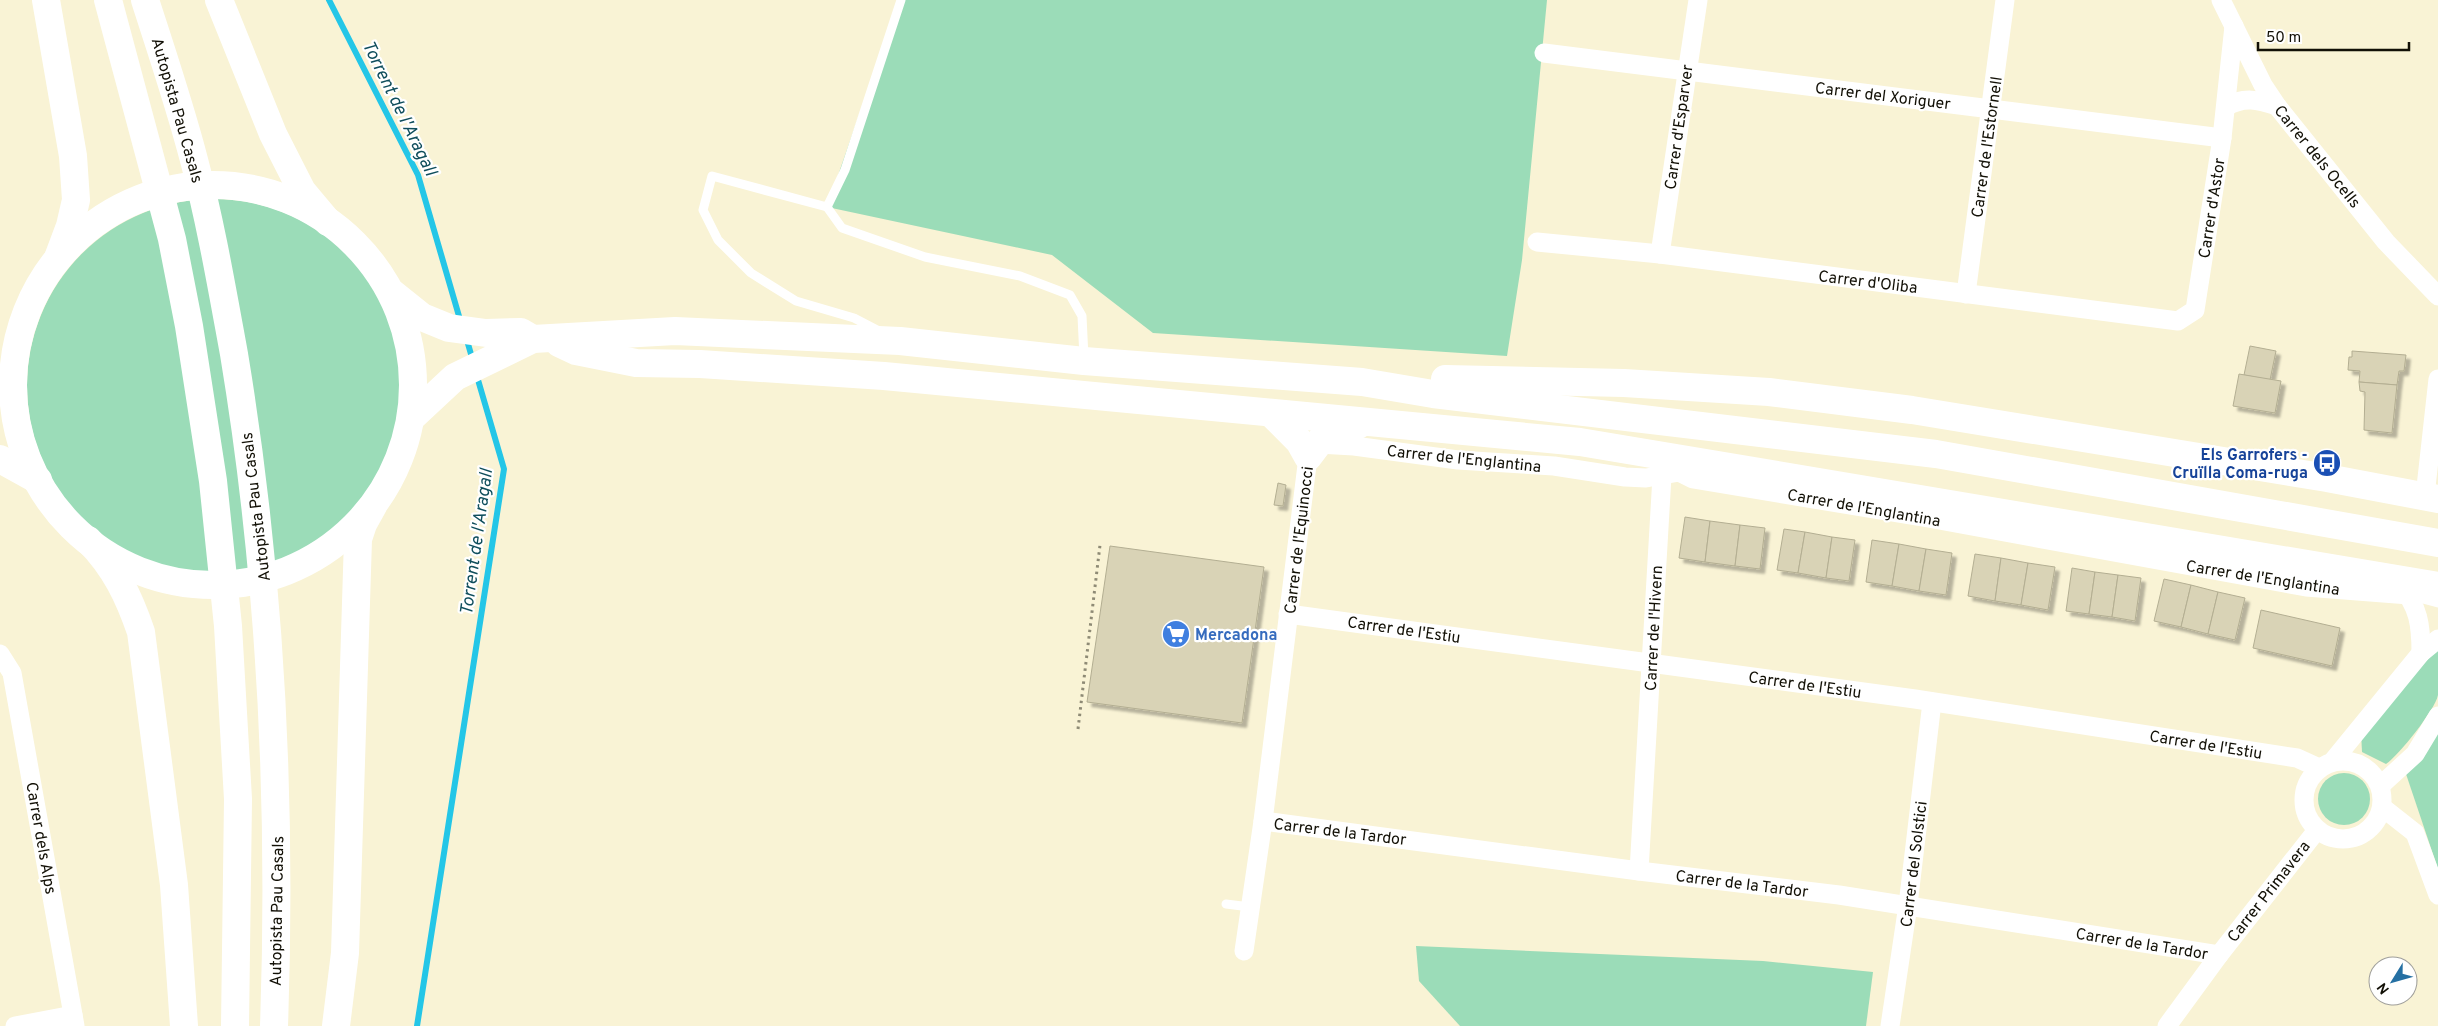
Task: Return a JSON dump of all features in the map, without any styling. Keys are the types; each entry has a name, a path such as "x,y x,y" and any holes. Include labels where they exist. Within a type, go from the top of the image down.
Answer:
{"main road":[{"path":"46,0 73,156 76,200 70,226 58,258"},
{"path":"108,0 153,162 172,239 189,326 214,481 228,626 238,799 235,1026"},
{"name":"Autopista Pau Casals","path":"145,0 194,160 212,235 242,401 268,621 277,800 278,923 274,1026"},
{"path":"219,0 273,134 302,191 328,222"},
{"path":"184,1026 174,885 141,632 132,604 104,556 60,512 38,480 21,438 7,377 27,312 40,284 58,258 84,233 121,207 154,194 199,185 227,185 254,189 280,196 305,207 328,222 363,252 390,291 406,331 411,353 413,397 411,418 400,457 390,478 362,524 358,539 346,953 336,1026"},
{"path":"390,291 422,317 449,328 486,333 521,332 576,350 636,363 700,364 884,376 1385,422 1580,442 2405,591 2438,586"},
{"path":"411,418 455,376 540,339 675,331 900,341 1084,361 1394,386 1433,394 1936,454 2438,543"},
{"path":"1394,386 1429,379 1624,383 1769,392 1922,412 2431,498"},
{"path":"1271,413 1298,441 1313,451 1327,432 1354,425 1385,422"},
{"path":"0,459 38,480"},
{"path":"88,540 108,555 153,576 193,584 226,585 274,576 305,563 339,541 374,506"}],"street":[{"name":"Carrer d'Esparver","path":"1660,254 1686,70 1698,0"},
{"name":"Carrer de l'Estornell","path":"1966,294 1992,110 2005,0"},
{"name":"Carrer dels Ocells","path":"2221,0 2263,85 2277,106 2386,242 2438,296"},
{"name":"Carrer d'Astor","path":"2194,310 2222,138 2234,26"},
{"name":"Carrer del Xoriguer","path":"1544,53 2222,138"},
{"path":"2226,107 2236,100 2252,99 2277,106"},
{"name":"Carrer d'Oliba","path":"1537,242 1660,254 2178,321 2194,310"},
{"path":"2431,498 2438,379"},
{"path":"1580,442 1595,453 1640,463 1662,476"},
{"name":"Carrer de l'Englantina","path":"1313,451 1354,446 1458,460 1554,466 1625,477 1662,476 1680,472 1693,479 1928,518 2306,587 2405,591"},
{"name":"Carrer de l'Equinocci","path":"1244,951 1263,821 1288,614 1313,451"},
{"name":"Carrer de l'Hivern","path":"1639,871 1662,476"},
{"path":"2405,591 2418,612 2422,626 2421,653"},
{"name":"Carrer de l'Estiu","path":"1288,614 1932,702 2297,758 2326,765"},
{"path":"2326,765 2346,761 2362,765 2372,774 2380,786 2382,808 2371,828 2360,836 2346,839 2332,838 2317,830 2306,814 2304,792 2308,781 2326,765 2421,653 2438,639"},
{"name":"Carrer dels Alps","path":"0,654 12,673 74,1020"},
{"name":"Carrer del Solstici","path":"1890,1026 1908,905 1932,702"},
{"path":"2380,786 2415,754 2438,716"},
{"path":"2382,808 2415,833 2438,896"},
{"name":"Carrer de la Tardor","path":"1263,821 1908,905 2218,955"},
{"name":"Carrer Primavera","path":"2167,1026 2218,955 2317,830"},
{"path":"15,1026 74,1020"}],"lane":[{"path":"828,207 845,170 901,0"},
{"path":"900,341 854,318 796,301 752,273 718,240 703,210 712,176 828,207 842,228 925,257 1020,276 1070,295 1082,316 1084,361"},
{"path":"2405,591 2419,598 2438,603"},
{"path":"1226,904 1250,907"}],"path":[{"path":"1078,729 1100,545"}],"green space":[{"path":"899,0 1547,0 1522,260 1507,356 1153,333 1052,255 827,207"},
{"path":"214,199 250,203 286,213 333,241 359,267 387,314 397,350 401,386 397,422 387,458 359,505 333,531 286,559 250,569 214,573 178,569 142,559 95,531 69,505 41,458 31,422 27,386 31,350 41,314 69,267 95,241 142,213 178,203"},
{"path":"2438,648 2438,695 2416,732 2386,764 2362,752 2361,732"},
{"path":"2438,731 2438,869 2406,774"},
{"path":"2339,773 2349,773 2363,780 2370,794 2370,804 2363,818 2349,825 2339,825 2329,821 2322,814 2318,804 2318,794 2322,784 2329,777"},
{"path":"1416,946 1763,961 1873,972 1866,1026 1460,1026 1419,981"}],"building":[{"path":"2250,346 2276,351 2270,380 2244,375"},
{"path":"2352,351 2406,355 2404,371 2399,371 2397,385 2359,382 2360,371 2348,370 2349,357 2352,357"},
{"path":"2239,374 2281,381 2275,413 2233,406"},
{"path":"2359,382 2397,385 2392,433 2364,430 2365,392 2360,391"},
{"path":"1278,483 1286,485 1283,506 1274,505"},
{"path":"1685,517 1710,521 1705,562 1679,558"},
{"path":"1710,521 1740,525 1735,566 1705,562"},
{"path":"1740,525 1765,528 1760,569 1735,566"},
{"path":"1784,529 1805,532 1798,573 1777,570"},
{"path":"1805,532 1832,537 1826,578 1798,573"},
{"path":"1832,537 1855,540 1849,581 1826,578"},
{"path":"1872,540 1899,544 1892,586 1866,582"},
{"path":"1899,544 1926,549 1919,591 1892,586"},
{"name":"Mercadona","path":"1110,546 1264,567 1242,723 1087,702"},
{"path":"1926,549 1952,553 1946,595 1919,591"},
{"path":"1975,554 2001,558 1995,601 1968,596"},
{"path":"2001,558 2028,563 2021,605 1995,601"},
{"path":"2028,563 2055,567 2048,610 2021,605"},
{"path":"2072,568 2095,572 2089,614 2066,611"},
{"path":"2095,572 2118,575 2112,617 2089,614"},
{"path":"2118,575 2141,578 2135,621 2112,617"},
{"path":"2164,579 2191,585 2181,627 2154,621"},
{"path":"2191,585 2218,592 2208,634 2181,627"},
{"path":"2218,592 2245,598 2235,640 2208,634"},
{"path":"2261,610 2340,628 2332,666 2253,648"}],"waterway":[{"name":"Torrent de l'Aragall","path":"329,0 418,175 461,323"},
{"name":"Torrent de l'Aragall","path":"466,337 473,361"},
{"name":"Torrent de l'Aragall","path":"417,1026 504,469 476,373"}],"place":[{"name":"Els Garrofers - Cruïlla Coma-ruga","path":"2327,463"},
{"name":"Mercadona","path":"1176,634"}]}
